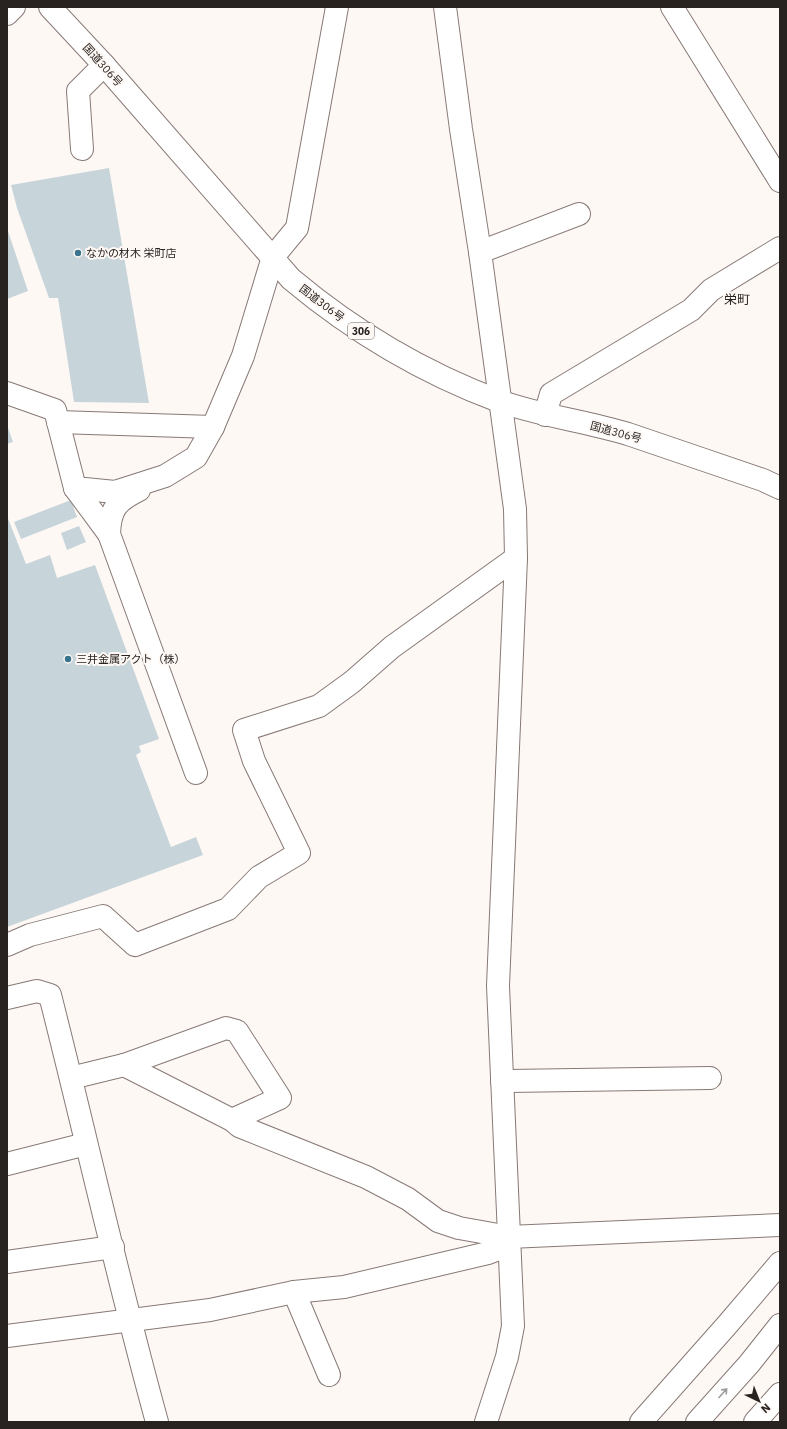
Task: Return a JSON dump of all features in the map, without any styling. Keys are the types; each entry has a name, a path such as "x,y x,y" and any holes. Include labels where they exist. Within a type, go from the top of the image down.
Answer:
{"main road":[{"path":"7,14 14,7"},
{"name":"国道306号","path":"50,7 104,65 291,279 323,305 385,347 453,381 500,401 545,415 626,434 763,480 780,488"},
{"path":"109,534 110,516 123,498 165,476 196,457 213,427 243,356 273,257 297,228 337,7"},
{"path":"445,7 515,509 516,558 498,986 513,1326 507,1357 486,1422"},
{"path":"672,7 780,181"},
{"path":"82,149 78,90 104,65"},
{"path":"480,252 579,214"},
{"path":"545,415 551,394 691,310 711,290 780,248"},
{"path":"7,393 55,410 75,488 109,534 196,773"},
{"path":"58,422 213,427"},
{"path":"75,488 115,492 165,476"},
{"path":"7,945 30,935 104,916 135,945 228,909 259,877 299,853 254,761 244,730 319,706 352,682 392,647 516,558"},
{"path":"7,998 37,991 50,995 86,1144 113,1247 129,1321 157,1422"},
{"path":"71,1078 124,1065 226,1028 237,1030 280,1098 232,1120"},
{"path":"124,1065 232,1120 239,1126 366,1177 408,1199 438,1221 509,1241 780,1225"},
{"path":"502,1081 710,1078"},
{"path":"7,1164 86,1144"},
{"path":"7,1336 210,1310 294,1292 344,1287 488,1253 509,1241"},
{"path":"7,1262 113,1247"},
{"path":"641,1422 728,1325 780,1263"},
{"path":"294,1292 328,1375"},
{"path":"697,1422 749,1364 780,1325"},
{"path":"755,1422 780,1394"}],"building":[{"name":"なかの材木 栄町店","path":"109,168 149,403 74,402 58,298 49,298 17,208 11,185"},
{"path":"7,228 28,291 7,299"},
{"path":"7,425 13,442 7,444"},
{"path":"71,500 77,517 21,539 14,522"},
{"name":"三井金属アクト（株）","path":"7,516 26,564 50,555 57,578 95,565 159,739 139,746 141,752 136,755 171,847 196,837 203,855 7,927"},
{"path":"79,526 86,542 67,550 61,533"}],"place":[{"name":"なかの材木 栄町店","path":"78,253"},
{"name":"三井金属アクト（株）","path":"68,659"}],"district":[{"name":"栄町","path":"737,299"}]}
